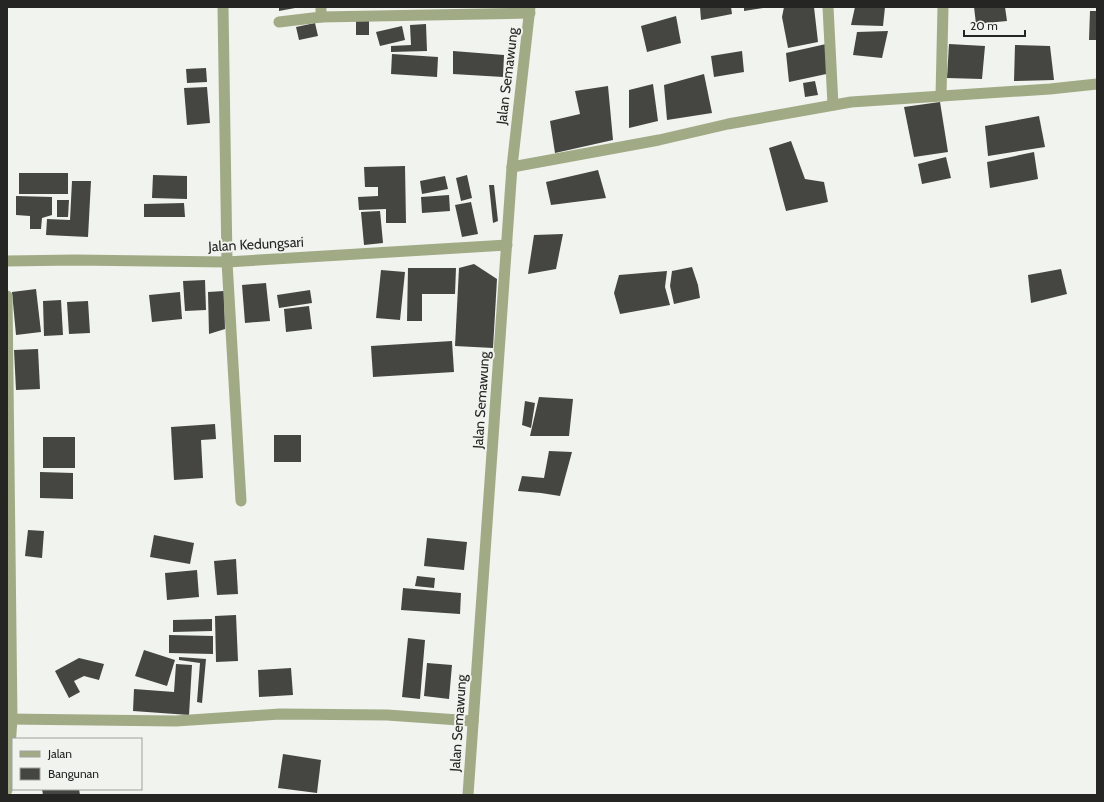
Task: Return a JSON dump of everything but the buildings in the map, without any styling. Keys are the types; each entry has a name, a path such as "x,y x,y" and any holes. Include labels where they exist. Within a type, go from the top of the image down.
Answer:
{"street":[{"path":"223,7 227,262 241,501"},
{"path":"828,7 833,105"},
{"path":"941,96 943,7"},
{"path":"278,22 321,12 530,10"},
{"name":"Jalan Semawung","path":"468,795 512,167 530,10"},
{"path":"512,167 659,140 728,124 851,102 1050,89 1097,84"},
{"name":"Jalan Kedungsari","path":"7,262 75,260 227,262 507,245"},
{"path":"7,296 10,719 7,790"},
{"path":"10,719 176,721 280,714 387,715 473,721"}]}
